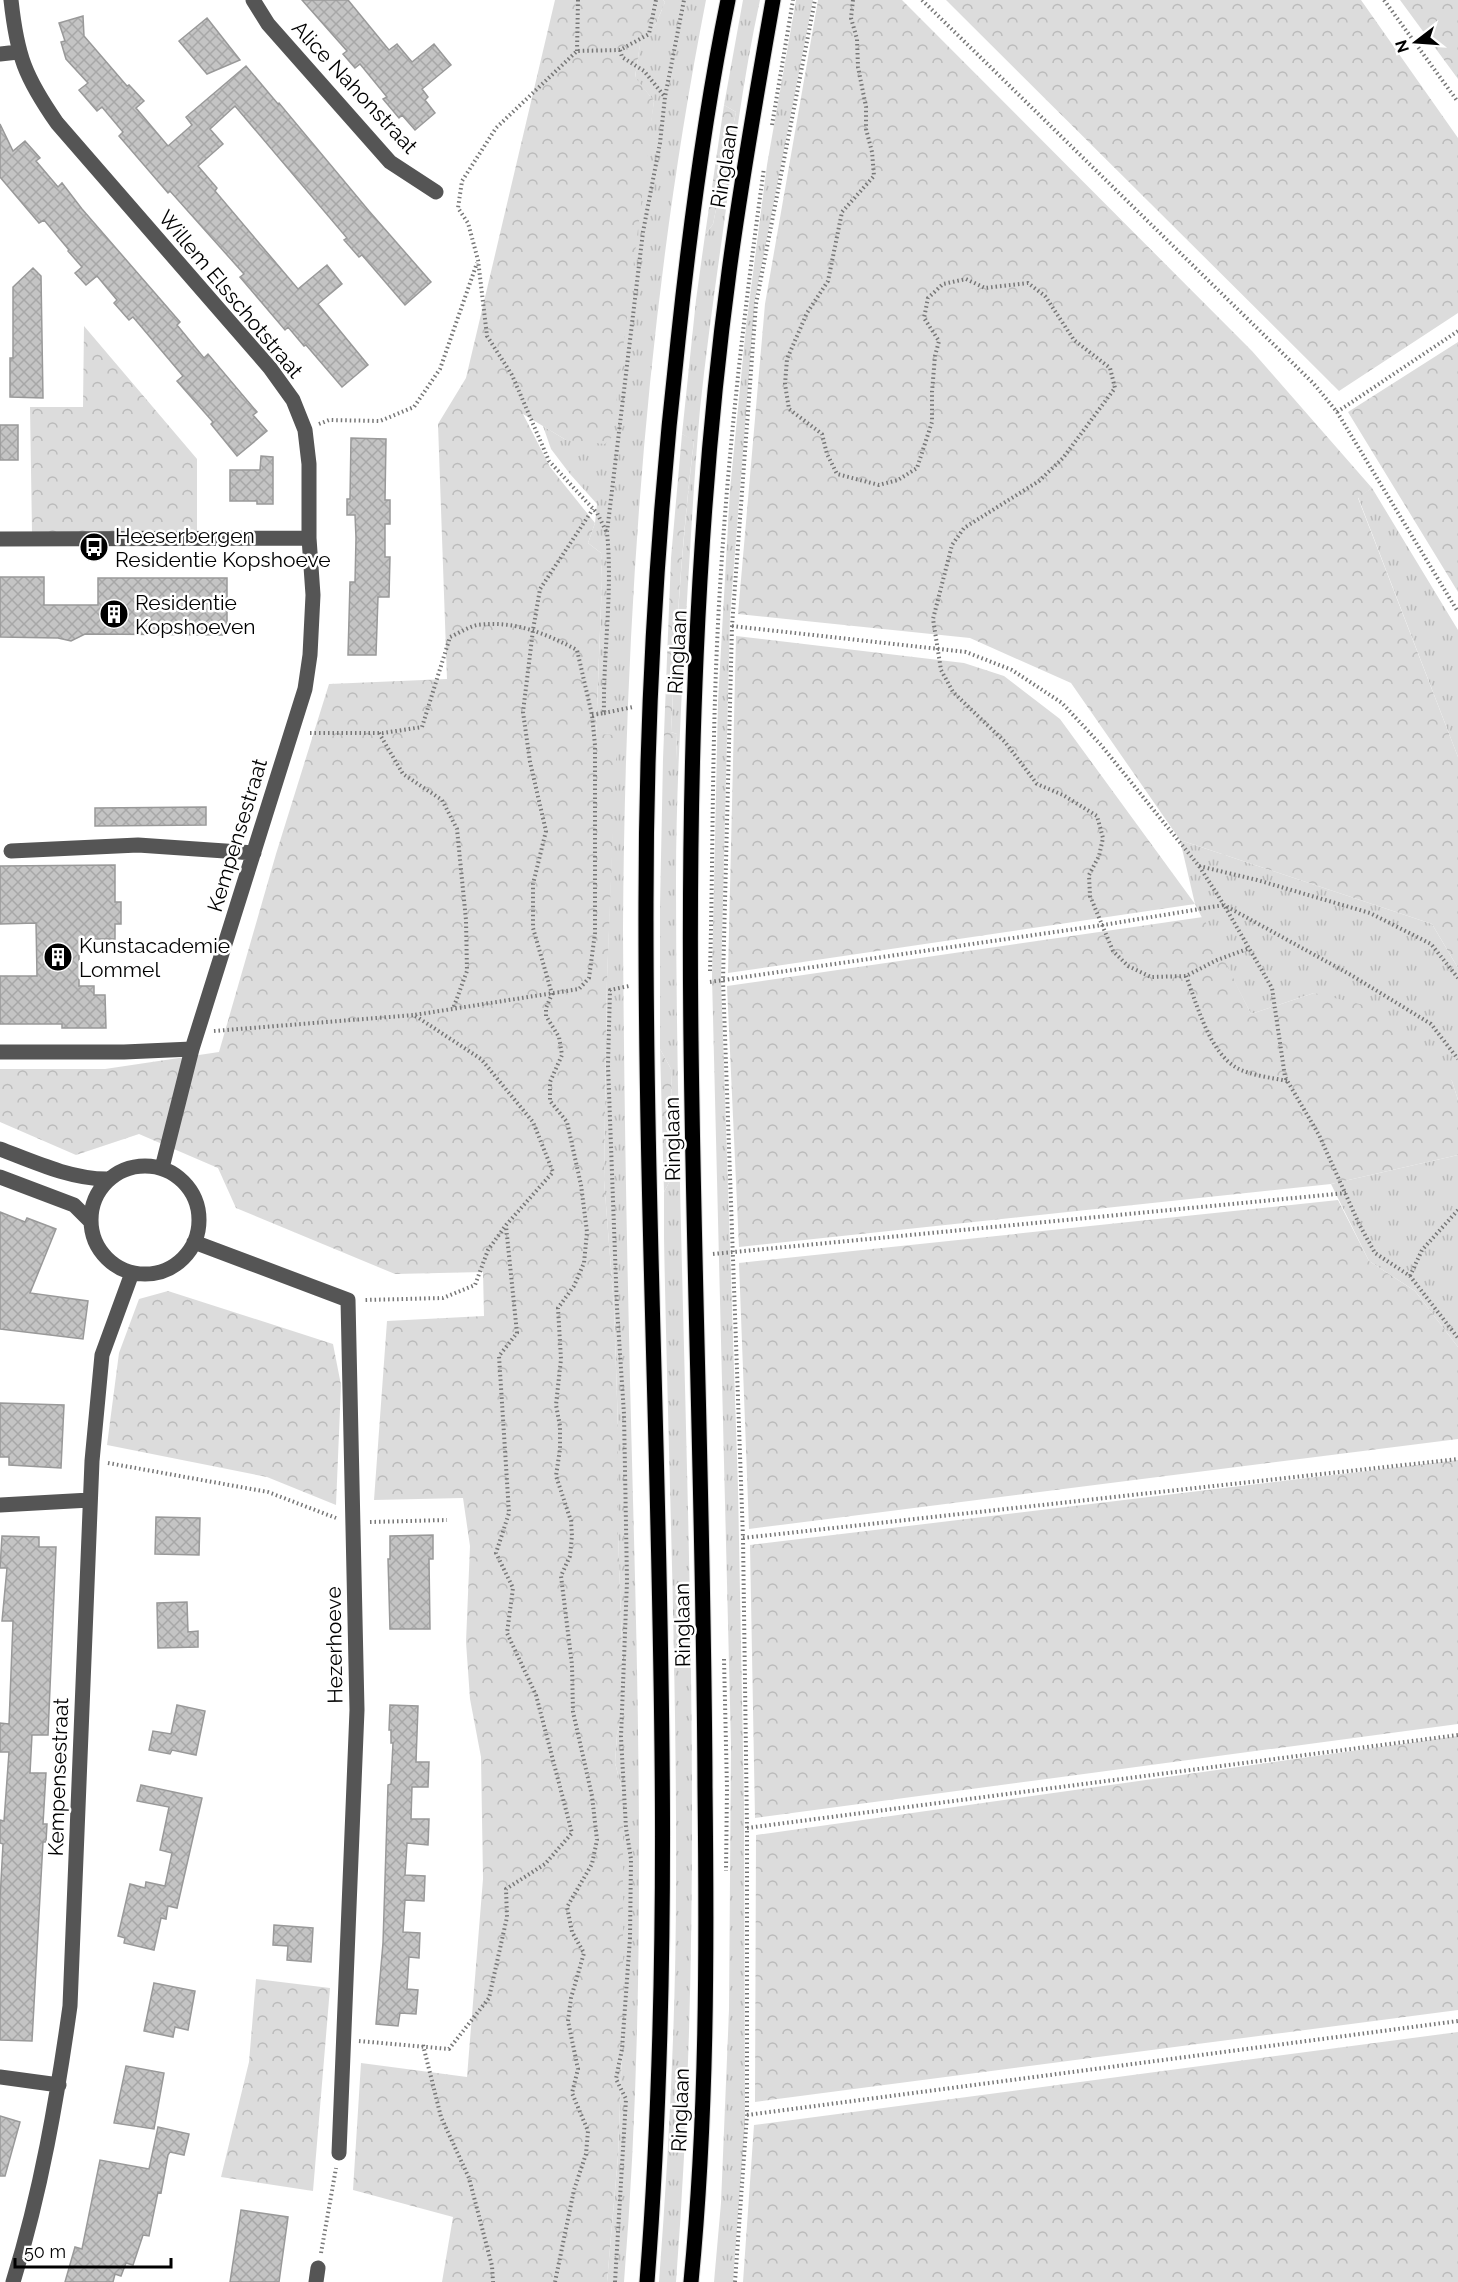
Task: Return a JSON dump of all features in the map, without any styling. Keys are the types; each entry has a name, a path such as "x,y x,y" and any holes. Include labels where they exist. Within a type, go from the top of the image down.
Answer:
{"main road":[{"name":"Ringlaan","path":"647,2282 653,2202 660,2001 663,1806 646,901 651,685 668,434 689,233 728,0"},
{"name":"Ringlaan","path":"691,2282 707,1950 705,1699 691,1037 692,824 697,674 708,470 729,274 773,0"}],"street":[{"name":"Willem Elsschotstraat","path":"11,0 18,52 34,89 57,123 270,368 293,400 305,430 309,464 309,538 313,595 305,689"},
{"name":"Alice Nahonstraat","path":"253,0 268,24 390,162 436,192"},
{"path":"0,54 18,52"},
{"path":"0,539 309,538"},
{"name":"Kempensestraat","path":"162,1168 192,1049 305,689"},
{"path":"11,851 138,845 254,853"},
{"path":"0,1052 124,1052 192,1049"},
{"path":"0,1149 44,1166 81,1176 107,1179"},
{"path":"148,1165 162,1168 176,1174 187,1185 195,1198 199,1212 199,1227 186,1255 168,1268 147,1274 132,1273 115,1266 102,1254 93,1238 90,1221 92,1205 107,1179 119,1171 133,1166 148,1165"},
{"path":"0,1177 74,1205 90,1221"},
{"path":"194,1242 348,1300"},
{"name":"Kempensestraat","path":"13,2282 41,2172 59,2085 70,2006 92,1461 102,1355 132,1273"},
{"name":"Hezerhoeve","path":"339,2153 357,1710 348,1300"},
{"path":"0,1505 90,1500"},
{"path":"0,2077 59,2085"}],"path":[{"path":"577,51 578,0"},
{"path":"607,532 593,509 549,461 512,375 487,336 478,260 468,223 458,208 462,182 496,128 577,51 620,50 649,34 656,0"},
{"path":"604,713 603,680 610,566 607,532 643,232 660,143 665,97 684,0"},
{"path":"770,134 793,0"},
{"path":"735,2282 747,2115 747,1828 743,1538 723,980 732,626 756,304 815,0"},
{"path":"853,0 851,18 857,39 858,67 866,107 866,129 872,152 874,176 842,212 828,281 807,313 787,359 785,384 789,409 822,434 827,454 837,474 879,485 898,480 917,468 932,422 935,356 939,341 924,318 928,298 944,284 966,279 985,288 1028,283 1044,296 1074,340 1110,368 1115,388 1063,458 1039,481 1015,499 964,528 952,545 933,619 941,670 953,692 1005,742 1037,784 1064,795 1097,816 1103,838 1100,856 1089,875 1090,896 1113,951 1128,966 1151,977 1186,976 1217,960 1250,948"},
{"path":"922,0 1314,384 1337,412 1458,612"},
{"path":"1384,0 1458,102"},
{"path":"620,50 622,57 644,71 665,97"},
{"path":"710,994 718,633 732,430 747,287 766,157"},
{"path":"305,430 328,420 380,421 414,407 440,369 478,260"},
{"path":"1337,412 1458,331"},
{"path":"555,2282 574,2190 586,2154 588,2131 572,2093 578,2069 568,2021 571,1998 584,1953 572,1932 567,1907 592,1864 597,1840 593,1805 573,1712 572,1665 561,1576 570,1556 571,1521 556,1476 560,1438 556,1406 561,1359 558,1308 574,1286 584,1263 586,1232 581,1185 567,1122 550,1101 550,1082 562,1055 559,1037 546,1016 546,1008 552,994 533,927 533,884 546,831 530,762 523,712 540,589 593,509"},
{"path":"197,1033 414,1015 579,989 589,978 595,933 595,745 592,715 577,650 549,635 510,624 475,626 450,637 422,727 379,733 291,734"},
{"path":"732,626 966,652 1012,670 1062,703 1101,745 1199,866 1224,905 1272,988 1277,1029 1288,1081 1319,1135 1359,1224 1375,1253 1410,1276 1458,1338"},
{"path":"592,715 634,706"},
{"path":"379,733 403,774 442,800 457,829 466,920 467,971 453,1009"},
{"path":"1199,866 1257,880 1370,913 1431,944 1458,978"},
{"path":"710,982 1103,925 1224,905 1351,975 1431,1024 1458,1059"},
{"path":"1186,976 1204,1026 1222,1055 1238,1068 1288,1081"},
{"path":"615,2282 626,2099 616,2079 622,2049 630,1938 631,1859 626,1828 621,1737 627,1557 624,1414 617,1308 608,1065 610,990 628,987"},
{"path":"348,1300 443,1298 476,1285 488,1250 506,1225 553,1172 533,1122 481,1059 414,1015"},
{"path":"714,1266 713,1254 1346,1193"},
{"path":"1410,1276 1422,1250 1458,1210"},
{"path":"343,2040 449,2049 489,1998 507,1917 506,1889 545,1864 572,1833 536,1695 507,1633 513,1588 496,1553 509,1513 499,1356 517,1333 506,1225"},
{"path":"743,1538 1458,1459"},
{"path":"92,1461 268,1492 347,1522 447,1520"},
{"path":"724,1658 726,1871"},
{"path":"747,1828 1458,1736"},
{"path":"747,2115 1458,2021"},
{"path":"423,2045 441,2117 469,2178 492,2266 493,2282"},
{"path":"317,2275 339,2153"}],"green space":[{"path":"555,0 663,0 665,2 656,24 640,45 635,77 654,101 612,437 605,444 566,440 523,414 550,467 595,523 588,543 601,553 596,734 617,735 607,979 604,1180 614,1307 624,1704 617,1734 615,1763 623,1793 623,2024 618,2156 607,2282 442,2282 453,2217 353,2190 361,2063 467,2077 483,1879 481,1757 470,1699 466,1642 470,1546 463,1498 374,1500 387,1321 484,1316 483,1272 395,1274 236,1208 218,1168 139,1134 76,1155 0,1122 0,1069 105,1069 219,1052 276,854 329,684 447,679 438,424 466,378"},
{"path":"663,0 706,0 685,115 654,346 634,578 628,695 623,928 628,1286 638,1696 638,1989 631,2184 624,2282 607,2282 618,2156 623,2024 623,1793 615,1763 617,1734 624,1704 618,1532 618,1429 614,1307 604,1180 607,979 616,735 596,735 601,553 588,543 595,523 597,504 551,449 543,426 566,440 646,155 654,101 635,78 640,44 656,24 665,2"},
{"path":"743,0 760,0 739,119 700,409 678,765 677,1055 690,1581 691,1932 686,2107 676,2282 659,2282 671,2083 676,1884 674,1641 664,1238 664,1192 674,1173 671,1069 660,1049 663,759 676,759 677,734 671,732 677,623 694,441 682,434 696,300 705,235 713,224 736,112 724,105"},
{"path":"796,0 813,0 755,300 730,616 721,978 738,1488 744,1803 745,2124 733,2282 714,2282 721,2203 729,2010 731,1745 712,977 718,702 730,490 746,327 767,165"},
{"path":"818,0 902,0 1252,351 1372,488 1358,498 1458,757 1458,968 1432,924 1180,840 1071,683 970,638 738,614 765,304"},
{"path":"946,0 1361,0 1458,138 1458,313 1339,391"},
{"path":"1400,0 1458,0 1458,79"},
{"path":"724,105 736,112 713,224 705,235"},
{"path":"84,326 197,459 197,532 32,532 30,407 83,407"},
{"path":"1458,342 1458,592 1348,412"},
{"path":"682,434 694,440 677,622 671,732 677,734 676,759 663,759 671,558"},
{"path":"1372,488 1458,630 1458,757 1358,497"},
{"path":"736,636 964,663 1004,676 1060,719 1195,904 728,973"},
{"path":"1180,840 1432,924 1458,968 1458,1100 1452,1081 1314,993 1251,1014 1195,904"},
{"path":"1203,917 1251,1014 1314,993 1372,1007 1452,1081 1458,1100 1458,1155 1331,1184 739,1247 727,986"},
{"path":"660,1049 671,1069 674,1173 664,1192"},
{"path":"1458,1155 1458,1347 1415,1291 1369,1261 1331,1184"},
{"path":"1338,1200 1369,1261 1415,1291 1458,1347 1458,1439 749,1529 739,1263"},
{"path":"168,1291 333,1344 341,1385 336,1505 267,1477 107,1445 119,1353 139,1299"},
{"path":"1458,1460 1458,1724 755,1818 750,1545"},
{"path":"1458,1736 1458,2010 755,2102 756,1835"},
{"path":"256,1979 330,1988 313,2191 221,2177 249,2062"},
{"path":"1458,2032 1458,2282 743,2282 754,2125"}],"building":[{"path":"302,0 348,0 389,50 397,44 412,62 434,44 451,65 422,89 428,97 425,100 435,113 415,130 402,115 399,118 383,99 387,97 360,64 355,68 343,54 347,51"},
{"path":"83,16 84,36 127,86 129,85 144,101 136,108 168,146 192,125 186,117 246,66 431,282 405,305 362,255 359,257 344,240 347,238 235,106 210,129 223,144 198,166 217,188 215,191 298,289 327,265 342,284 318,304 368,365 342,387 288,327 285,330 240,277 244,274 170,191 168,193 119,136 123,132 102,107 97,111 79,90 88,83 66,59 61,42 65,41 59,23"},
{"path":"207,18 240,60 207,74 179,41"},
{"path":"0,124 13,151 25,141 40,158 36,161 58,187 62,183 180,322 177,325 204,358 208,354 257,412 253,415 267,431 237,456 211,424 213,422 177,381 183,376 133,317 129,320 114,303 117,300 97,276 86,285 75,273 82,267 69,250 44,220 39,223 0,177"},
{"path":"33,268 41,276 43,398 10,397 10,358 13,358 13,287"},
{"path":"0,425 18,425 18,460 0,460"},
{"path":"351,438 386,439 385,500 390,500 390,524 385,524 385,557 390,557 389,597 378,597 376,655 348,655 350,582 355,582 356,538 355,515 347,515 347,499 350,499"},
{"path":"261,456 273,457 273,504 257,504 257,501 230,501 230,470 260,470"},
{"name":"Residentie Kopshoeven","path":"0,577 44,577 44,605 98,605 98,578 227,578 227,635 85,634 71,641 58,638 0,637"},
{"path":"206,807 206,825 95,826 95,808"},
{"name":"Kunstacademie Lommel","path":"115,865 115,902 121,902 121,924 115,924 115,939 79,939 79,986 94,986 94,995 105,995 106,1028 62,1028 62,1024 0,1024 0,976 37,976 36,923 0,924 0,866"},
{"path":"0,1212 25,1222 27,1218 56,1229 30,1293 88,1301 83,1339 0,1329"},
{"path":"0,1403 64,1405 61,1468 9,1465 9,1457 0,1457"},
{"path":"156,1517 200,1518 199,1555 155,1554"},
{"path":"433,1535 433,1559 429,1559 430,1629 390,1629 388,1559 390,1559 390,1536"},
{"path":"2,1536 39,1537 39,1547 56,1547 48,1735 32,1735 30,1773 46,1773 43,1824 47,1824 46,1842 43,1842 32,2041 0,2040 0,1899 3,1844 0,1843 0,1820 4,1821 9,1752 0,1752 0,1723 9,1724 13,1621 2,1621 7,1568 0,1568"},
{"path":"187,1602 188,1632 198,1631 198,1647 158,1648 157,1603"},
{"path":"177,1705 205,1711 196,1755 172,1750 170,1754 149,1750 153,1731 171,1734"},
{"path":"390,1705 418,1706 416,1762 429,1762 428,1787 412,1787 411,1819 429,1819 428,1845 407,1843 405,1875 425,1876 424,1901 405,1900 403,1932 420,1933 419,1958 409,1957 407,1989 418,1990 416,2014 400,2013 398,2026 376,2024 383,1943 388,1785 391,1784 393,1743 391,1743 391,1730 389,1730"},
{"path":"141,1785 202,1798 177,1908 168,1906 166,1919 161,1918 154,1950 124,1943 125,1938 118,1936 130,1884 145,1888 146,1882 165,1886 172,1853 160,1850 169,1807 137,1801"},
{"path":"274,1925 313,1928 311,1962 287,1960 288,1946 273,1945"},
{"path":"154,1983 195,1991 188,2030 175,2027 173,2037 144,2031"},
{"path":"126,2066 164,2073 154,2129 114,2123"},
{"path":"0,2116 20,2122 5,2176 0,2176"},
{"path":"158,2127 189,2134 184,2155 170,2152 168,2155 161,2193 158,2192 149,2236 143,2235 133,2265 126,2263 121,2276 115,2274 113,2282 65,2282 75,2247 82,2249 100,2160 149,2169"},
{"path":"241,2210 288,2217 279,2282 230,2282"}],"place":[{"name":"Heeserbergen Residentie Kopshoeve","path":"94,547"},
{"name":"Residentie Kopshoeven","path":"114,614"},
{"name":"Kunstacademie Lommel","path":"58,957"}]}
